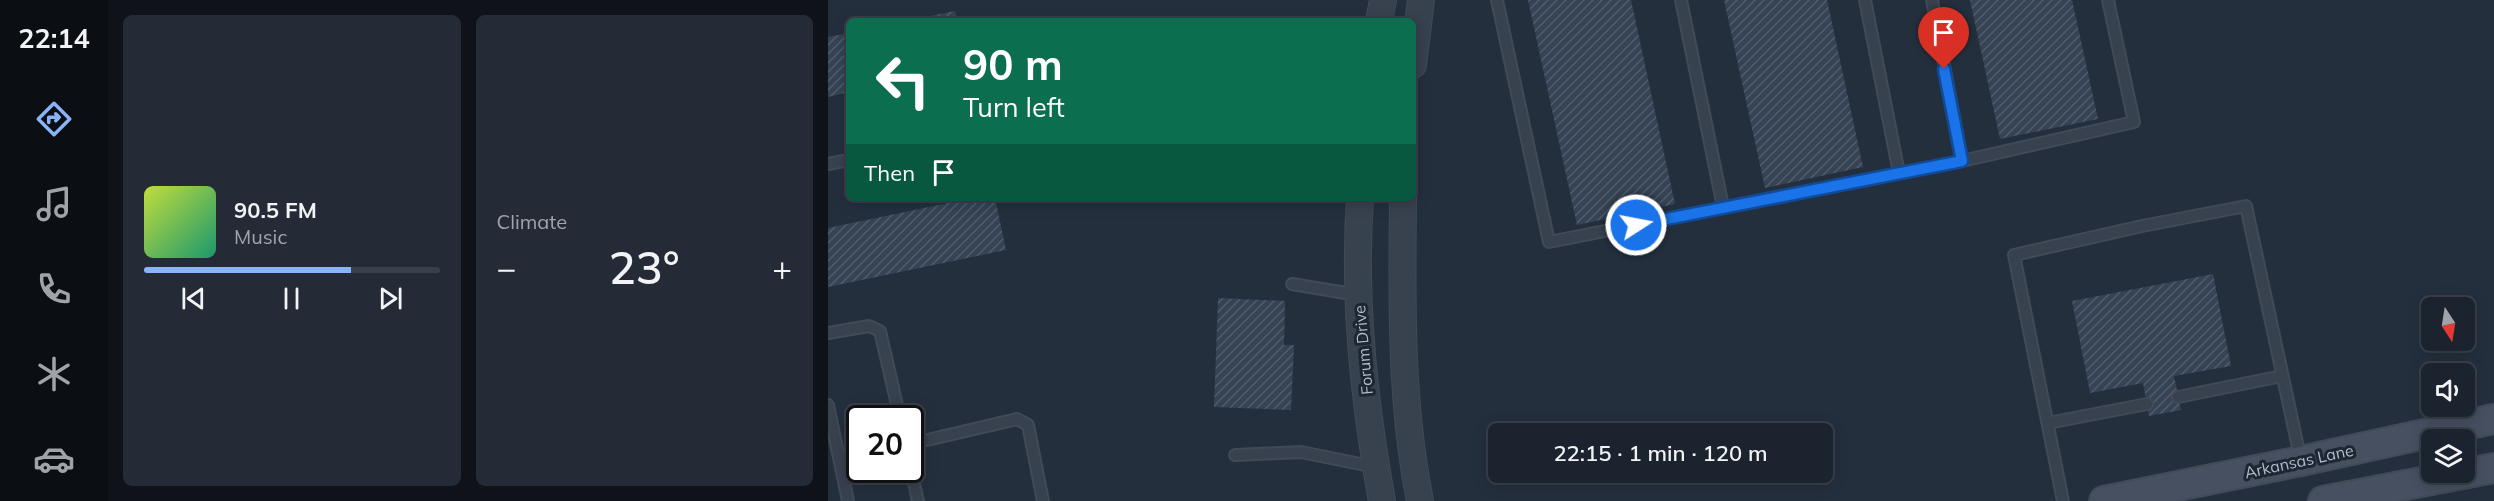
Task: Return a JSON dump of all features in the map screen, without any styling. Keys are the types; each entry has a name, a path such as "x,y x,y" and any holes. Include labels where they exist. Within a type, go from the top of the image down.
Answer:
{"main road":[{"name":"Arkansas Lane","path":"2104,501 2494,419"},
{"path":"2323,501 2494,468"}],"street":[{"path":"1380,18 1383,0"},
{"path":"1416,43 1422,0"},
{"name":"Forum Drive","path":"1360,201 1357,233 1359,343 1382,501"},
{"path":"1403,201 1402,300 1406,408 1420,501"}],"lane":[{"path":"1497,0 1549,242 1962,161 2134,122 2108,0"},
{"path":"1681,0 1723,207"},
{"path":"1865,0 1899,173"},
{"path":"1932,0 1962,161"},
{"path":"828,164 846,161"},
{"path":"2063,501 2014,255 2142,226 2246,206 2301,461"},
{"path":"1292,284 1359,295"},
{"path":"828,333 869,326 880,331 897,405"},
{"path":"2178,397 2282,376"},
{"path":"2048,423 2147,404"},
{"path":"828,405 848,501"},
{"path":"924,441 1017,419 1028,425 1043,501"},
{"path":"1235,455 1301,452 1376,467"},
{"path":"914,483 918,501"}],"building":[{"path":"1528,0 1631,0 1675,204 1577,225"},
{"path":"1724,0 1827,0 1863,167 1765,188"},
{"path":"1970,0 2072,0 2098,119 2000,139"},
{"path":"955,11 956,18 920,18"},
{"path":"846,34 846,93 828,97 828,37"},
{"path":"958,201 996,201 1006,250 828,287 828,228"},
{"path":"2213,274 2231,366 2174,376 2181,410 2149,416 2143,383 2090,393 2072,301"},
{"path":"1218,298 1285,301 1284,345 1294,345 1291,410 1214,407"}],"route":[{"path":"1636,225 1962,161 1944,69"}]}
